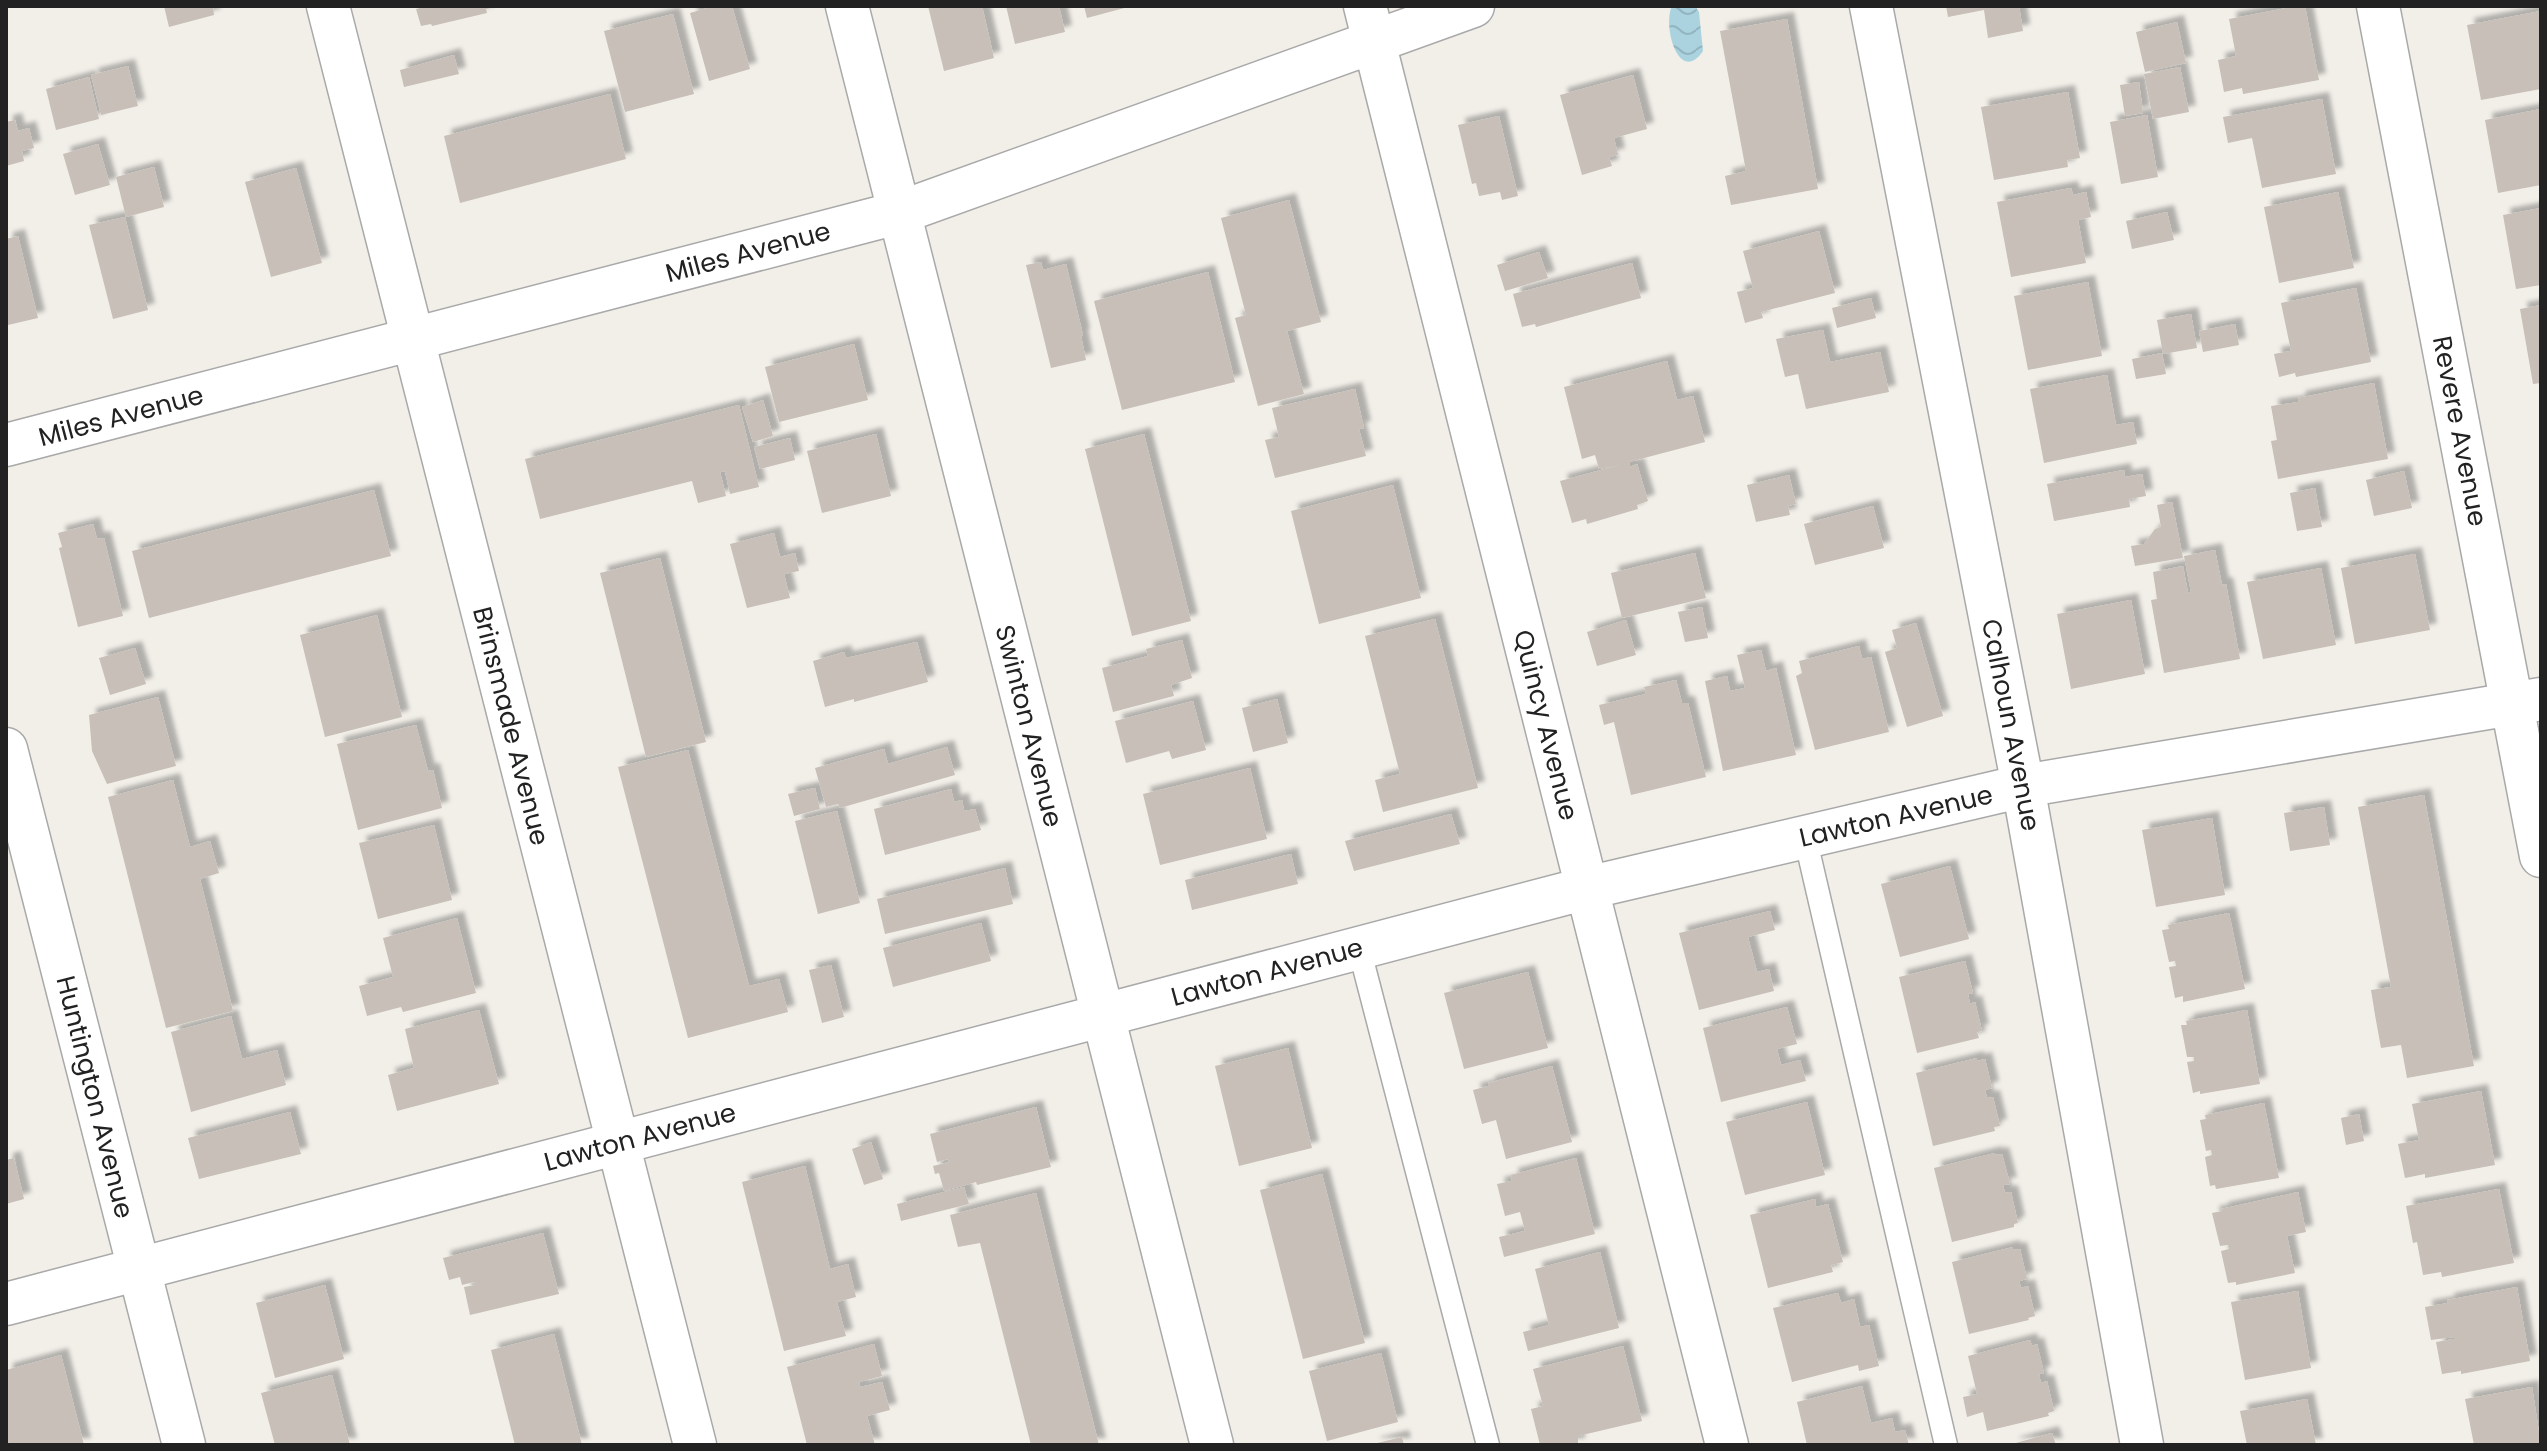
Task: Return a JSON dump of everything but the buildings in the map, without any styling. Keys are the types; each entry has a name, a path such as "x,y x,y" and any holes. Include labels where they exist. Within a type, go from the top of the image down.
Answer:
{"street":[{"name":"Brinsmade Avenue","path":"328,6 695,1445"},
{"name":"Swinton Avenue","path":"847,6 1212,1445"},
{"name":"Miles Avenue","path":"6,445 901,212 1370,24 1473,6"},
{"name":"Calhoun Avenue","path":"1871,6 2023,786 2142,1445"},
{"name":"Revere Avenue","path":"2378,6 2527,702 2541,856"},
{"name":"Quincy Avenue","path":"1370,24 1727,1445"},
{"name":"Lawton Avenue","path":"6,1304 1587,888 2023,786 2527,702"},
{"name":"Huntington Avenue","path":"6,749 184,1445"}],"lane":[{"path":"1805,837 1946,1445"},
{"path":"1359,948 1488,1445"}],"water":[{"path":"1672,6 1695,6 1699,12 1703,51 1694,60 1687,62 1675,49 1669,26"}]}
